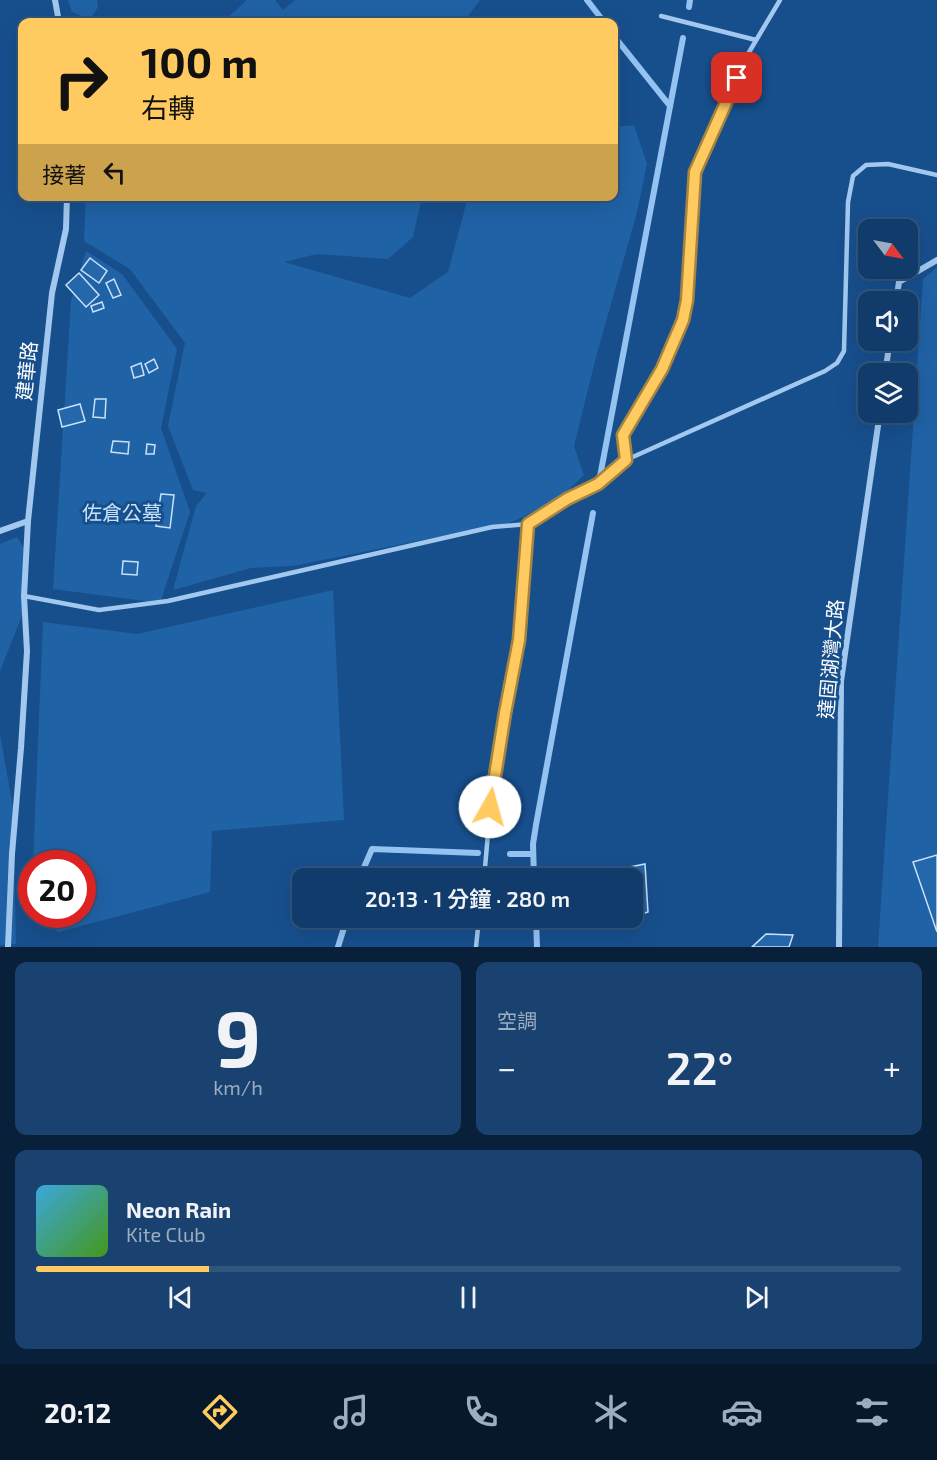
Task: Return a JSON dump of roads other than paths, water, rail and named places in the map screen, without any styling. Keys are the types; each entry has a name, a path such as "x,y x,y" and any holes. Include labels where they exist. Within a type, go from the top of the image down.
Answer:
{"street":[{"path":"55,0 58,18"},
{"name":"建華路","path":"8,947 12,854 27,651 24,596 28,521 52,293 66,229 67,201"},
{"path":"898,291 899,282 937,260"},
{"name":"達固湖灣大路","path":"839,947 841,681 878,423"},
{"path":"0,531 28,521"}],"lane":[{"path":"626,460 623,435 662,369 683,320 687,300 695,172 745,59 780,0"},
{"path":"661,16 756,40"},
{"path":"24,596 99,610 168,601 492,527 528,524 567,499 598,484 626,460 825,371 837,363 844,351 848,202 853,176 866,165 888,164 937,175"},
{"path":"485,868 492,788 519,640 528,524"},
{"path":"476,947 478,928"}],"waterway":[{"path":"587,0 601,18"},
{"path":"689,7 690,0"},
{"path":"598,487 683,38"},
{"path":"618,41 670,106"},
{"path":"534,868 533,844 536,825 593,513"},
{"path":"364,868 372,849 478,853"},
{"path":"510,854 533,854"},
{"path":"338,947 344,928"},
{"path":"536,928 537,947"}],"park label":[{"name":"佐倉公墓","path":"122,513"}]}
